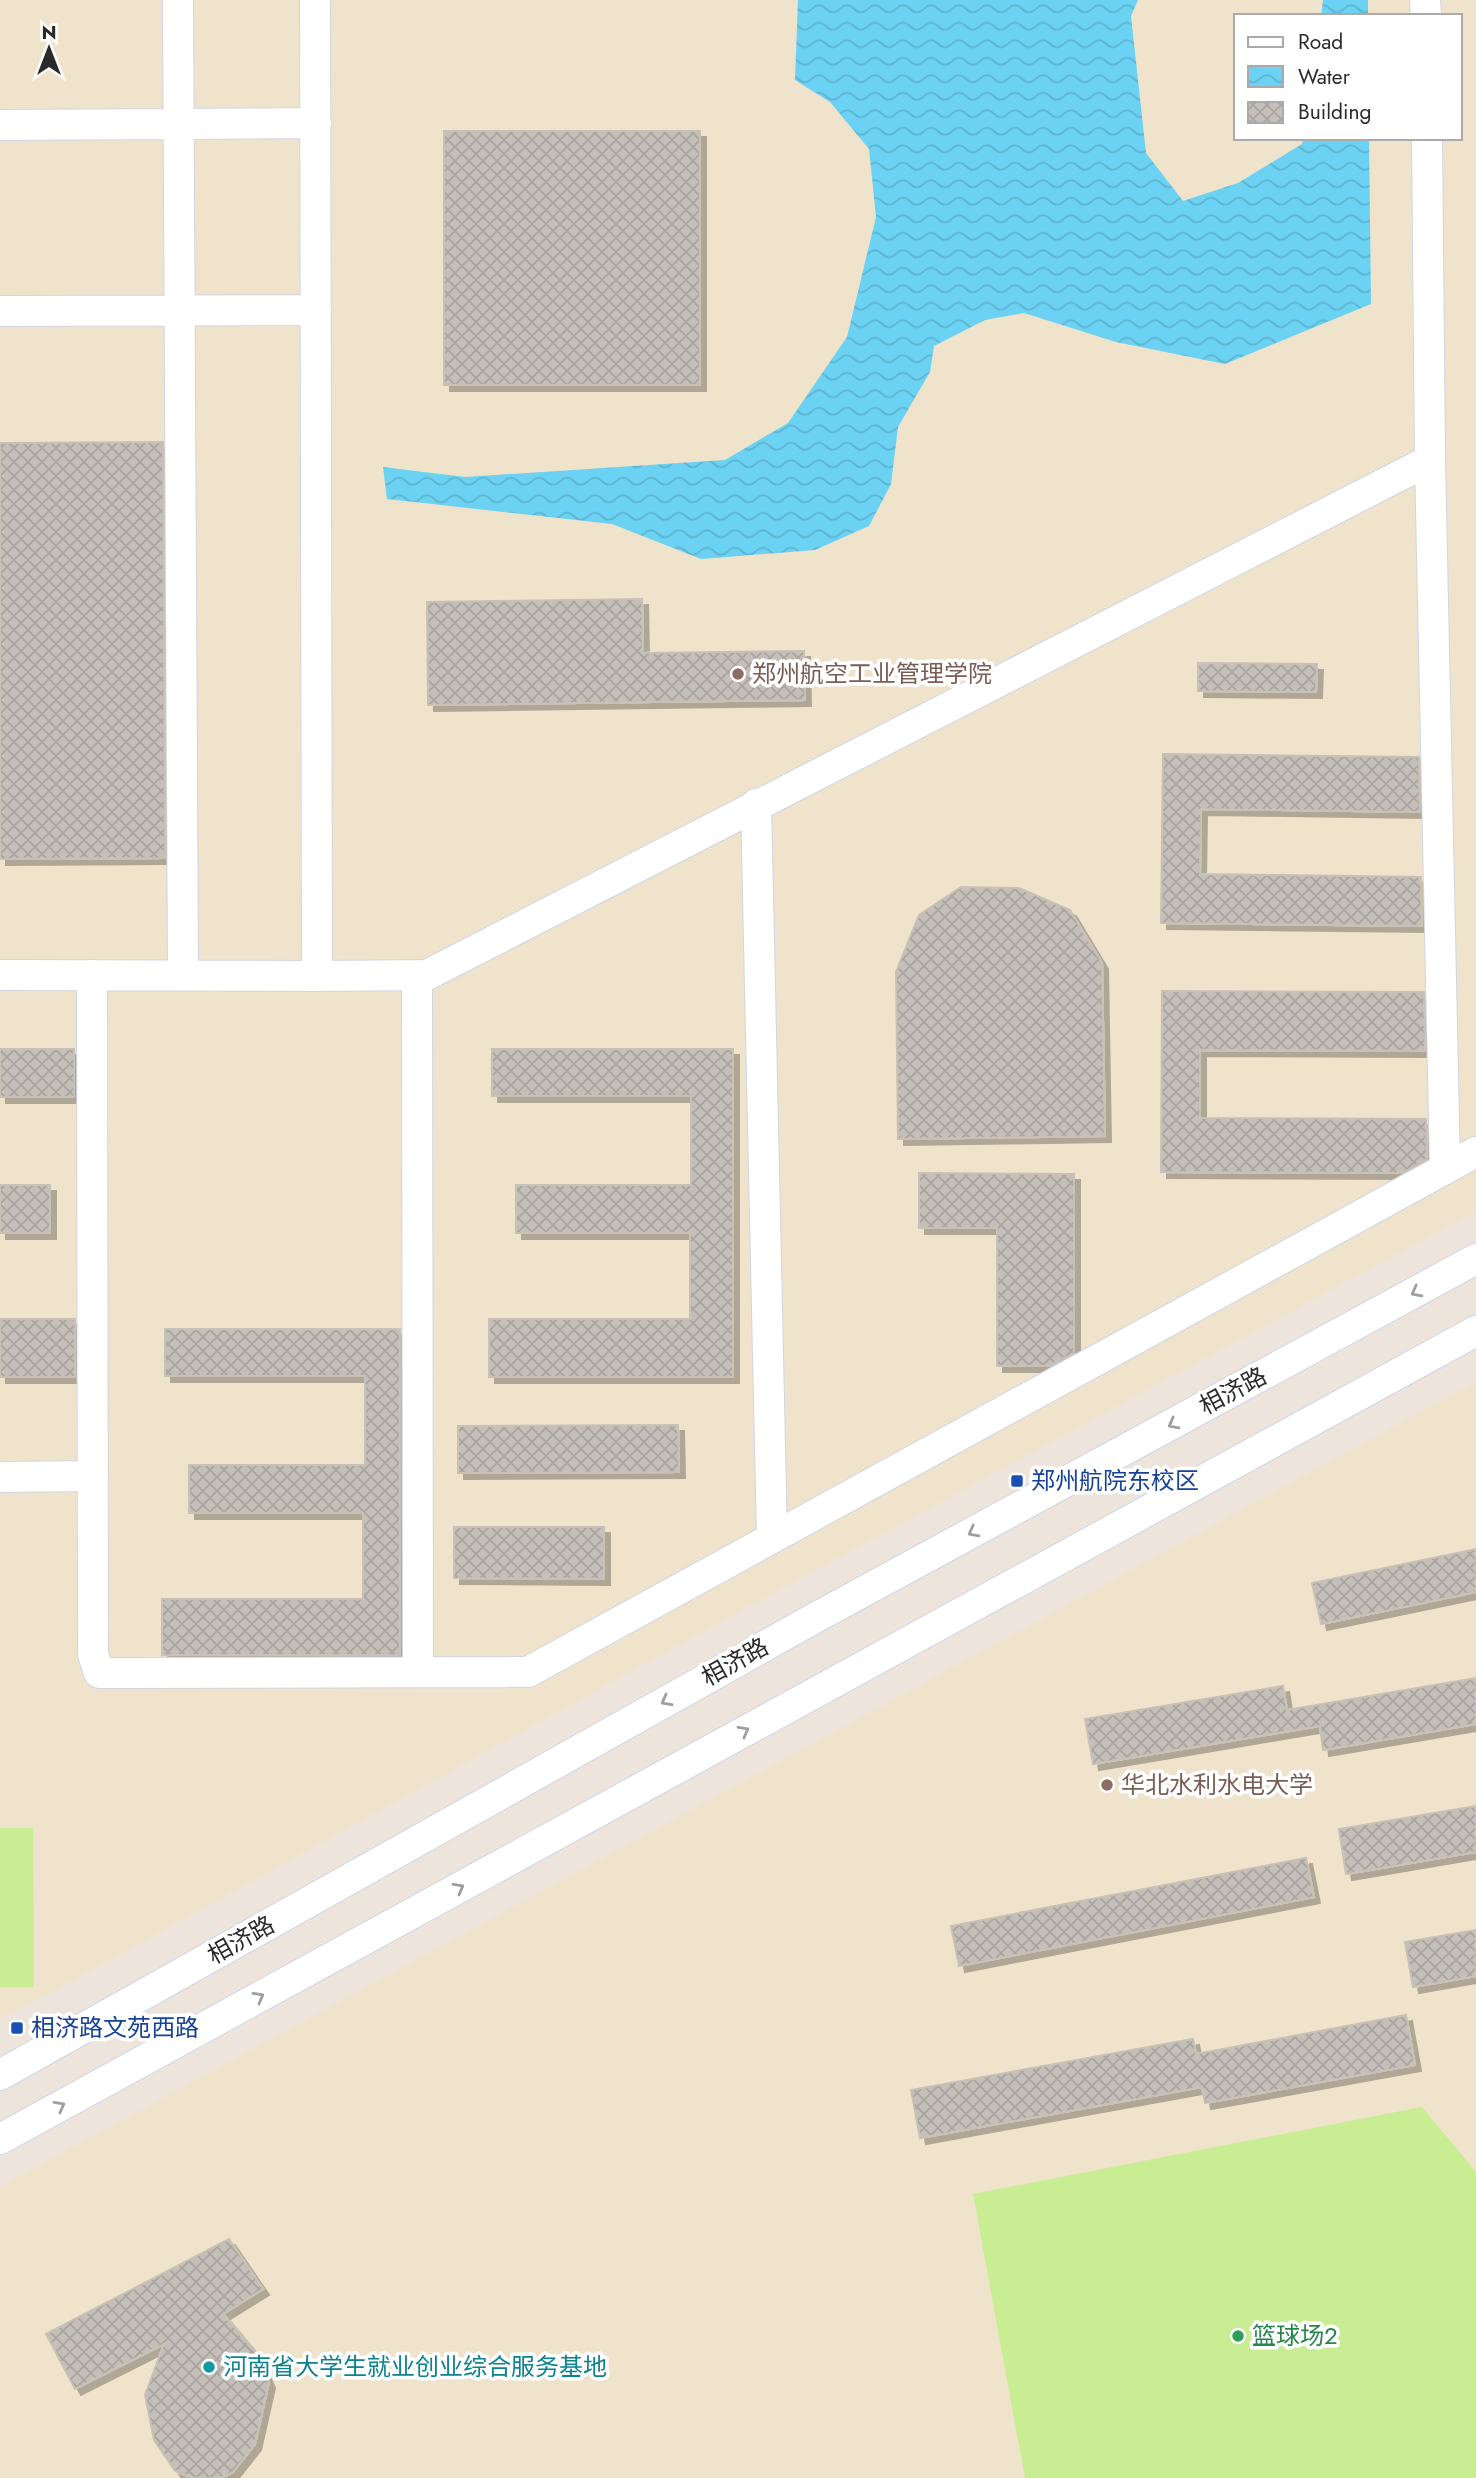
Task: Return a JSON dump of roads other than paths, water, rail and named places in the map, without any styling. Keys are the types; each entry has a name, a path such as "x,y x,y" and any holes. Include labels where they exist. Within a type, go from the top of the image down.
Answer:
{"street":[{"path":"178,0 183,976"},
{"path":"316,0 317,976"},
{"path":"0,125 316,123"},
{"path":"1427,140 1430,460 1445,1169"},
{"path":"0,311 316,310"},
{"path":"0,975 427,975 1430,460"},
{"path":"756,804 772,1538"},
{"path":"92,975 93,1654 99,1673 528,1672 1476,1152"},
{"path":"417,975 418,1672"},
{"name":"相济路","path":"0,2075 813,1619 1476,1259"},
{"path":"0,2139 1476,1331"},
{"path":"0,1477 93,1476"}],"water":[{"path":"798,0 1138,0 1131,16 1146,153 1183,201 1238,183 1302,144 1303,140 1369,140 1371,304 1225,364 1116,342 1024,313 985,320 934,346 930,372 898,427 891,484 869,526 815,550 701,559 612,524 387,499 383,467 465,477 725,460 788,423 847,337 876,217 869,149 830,102 795,80"},
{"path":"1323,0 1368,0 1368,14 1321,14"}],"place":[{"name":"郑州航空工业管理学院","path":"738,674"},
{"name":"郑州航院东校区","path":"1017,1481"},
{"name":"华北水利水电大学","path":"1107,1785"},
{"name":"相济路文苑西路","path":"17,2028"},
{"name":"篮球场2","path":"1238,2336"},
{"name":"河南省大学生就业创业综合服务基地","path":"209,2367"}]}
